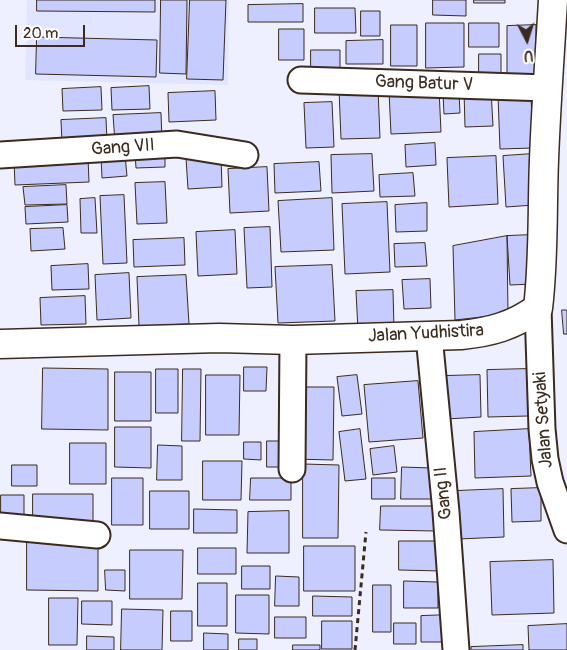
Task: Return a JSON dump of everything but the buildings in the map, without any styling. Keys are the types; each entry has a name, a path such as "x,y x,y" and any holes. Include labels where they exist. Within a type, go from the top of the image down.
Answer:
{"street":[{"path":"538,308 553,0"},
{"name":"Gang Batur V","path":"301,80 548,88"},
{"name":"Gang VII","path":"0,155 178,144 244,155"},
{"name":"Jalan Yudhistira","path":"0,344 219,338 293,340 461,334 489,331 505,326 538,308"},
{"name":"Jalan Setyaki","path":"538,308 542,429 545,459 550,482 567,530"},
{"name":"Gang II","path":"429,336 437,435 446,512 456,650"},
{"path":"292,469 293,340"},
{"path":"0,526 97,535"}],"path":[{"path":"355,650 366,532"}],"shaded area":[{"path":"27,0 229,0 228,85 25,80"}]}
